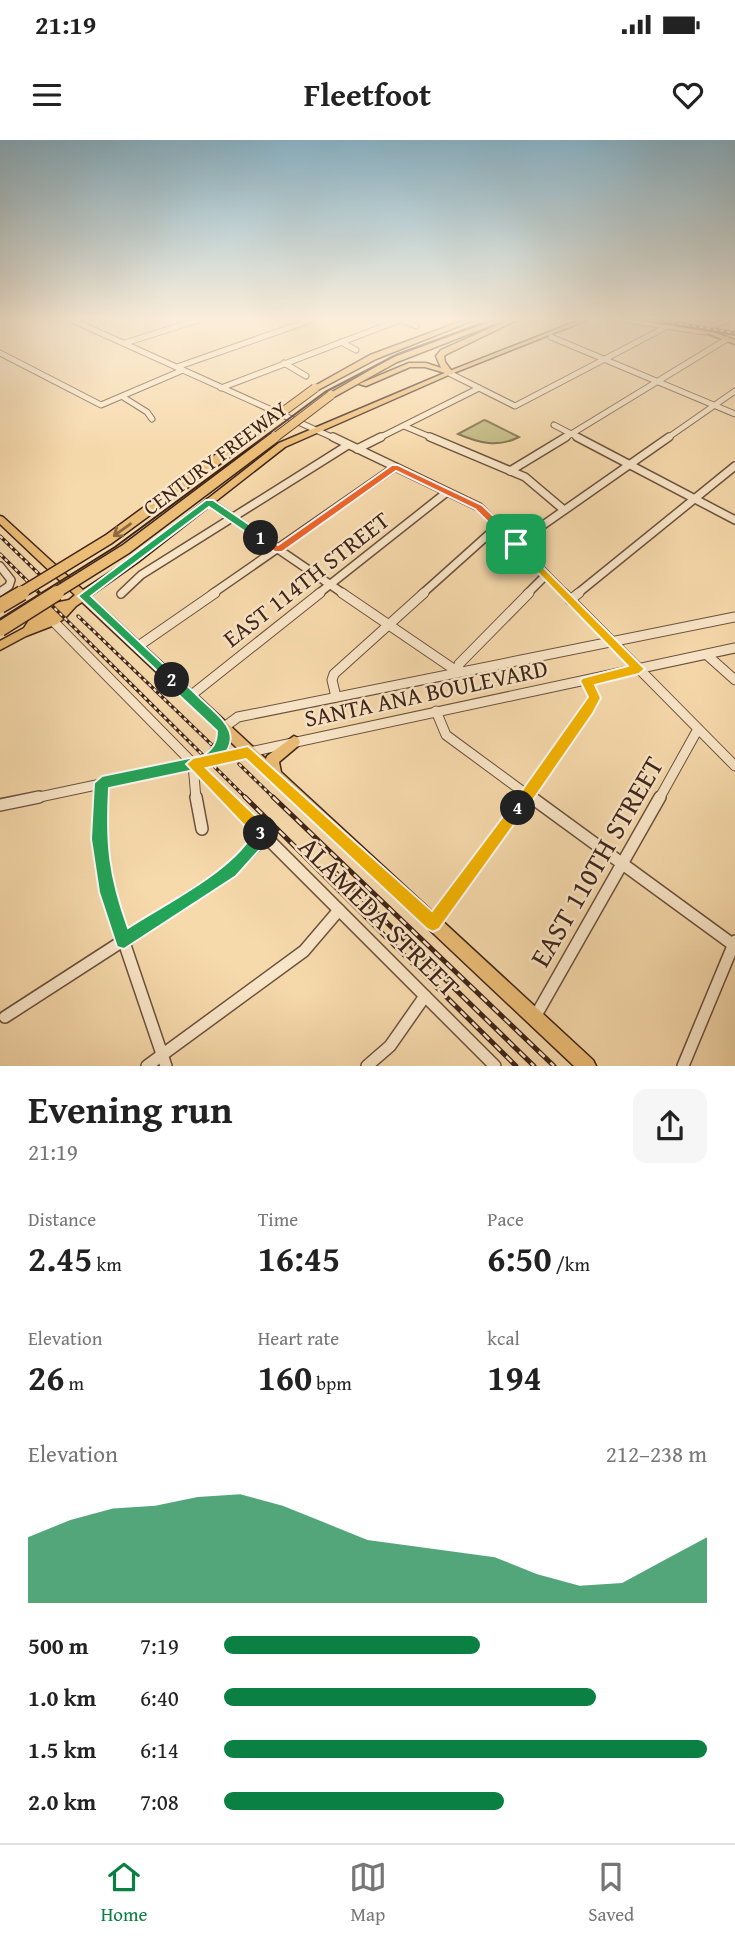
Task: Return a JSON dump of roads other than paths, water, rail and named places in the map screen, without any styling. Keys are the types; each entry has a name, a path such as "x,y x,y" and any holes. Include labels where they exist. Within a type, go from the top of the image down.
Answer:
{"highway":[{"name":"CENTURY FREEWAY","path":"0,606 109,539 316,388 362,363"},
{"path":"291,423 389,363"},
{"path":"442,363 449,373"},
{"path":"334,396 409,365 426,365 449,373"},
{"name":"CENTURY FREEWAY","path":"0,629 133,544 291,423"}],"main road":[{"path":"28,630 35,620 84,596 282,446 474,363"},
{"path":"449,373 464,373 488,363"},
{"path":"0,519 189,697 242,753 275,777 587,1066"},
{"path":"0,646 28,630 53,621 66,613 72,603"},
{"path":"212,759 224,735"},
{"path":"275,777 272,760 294,742"}],"street":[{"path":"20,363 96,403 106,404 195,363"},
{"path":"168,363 479,507 735,766"},
{"path":"221,388 283,363"},
{"path":"284,363 306,376"},
{"path":"449,373 515,406 599,363"},
{"path":"613,363 735,414"},
{"path":"510,471 690,363"},
{"path":"358,449 479,388"},
{"path":"516,544 735,391"},
{"path":"123,397 147,412 152,419"},
{"path":"554,425 735,520"},
{"path":"404,426 525,477 565,510"},
{"path":"121,594 133,581 348,445"},
{"path":"570,600 735,466"},
{"path":"137,647 395,467"},
{"name":"EAST 114TH STREET","path":"189,697 447,492"},
{"path":"209,502 458,672 459,664 546,575"},
{"path":"336,697 332,680 334,674 498,526"},
{"path":"0,566 10,578 10,584 0,592"},
{"name":"SANTA ANA BOULEVARD","path":"224,735 238,717 735,617"},
{"name":"ALAMEDA STREET","path":"53,621 495,1066"},
{"name":"SANTA ANA BOULEVARD","path":"0,805 735,648"},
{"path":"707,655 735,680"},
{"path":"433,923 589,709 594,698 587,681"},
{"path":"436,711 446,735 734,944 683,1066"},
{"name":"EAST 110TH STREET","path":"535,1017 698,729"},
{"path":"193,764 197,808 202,828"},
{"path":"102,783 99,839 107,892 164,1061"},
{"path":"5,1017 231,871 265,836"},
{"path":"147,1066 164,1061 304,951 339,910"},
{"path":"367,1066 390,1046 425,996"}],"tram line":[{"path":"0,619 115,547 325,392 380,363"}],"railway":[{"path":"0,536 41,576"},
{"path":"0,554 247,799"},
{"path":"78,616 212,745"},
{"path":"239,764 275,799"},
{"path":"245,797 516,1066"},
{"path":"273,797 554,1066"},
{"path":"336,873 534,1066"}]}
